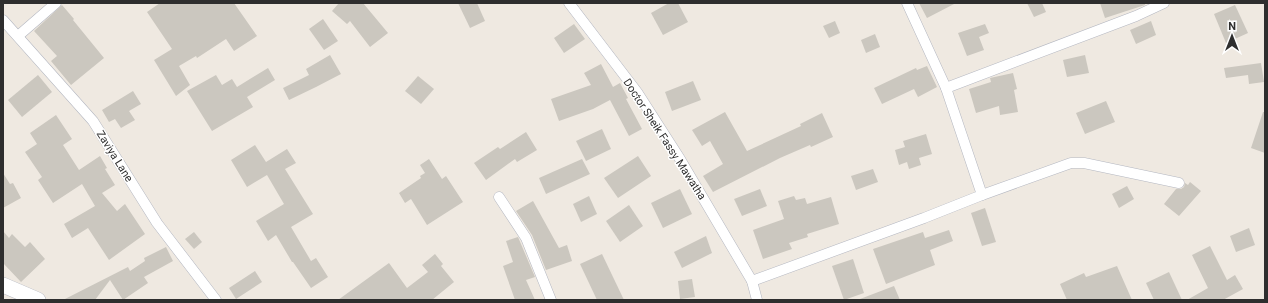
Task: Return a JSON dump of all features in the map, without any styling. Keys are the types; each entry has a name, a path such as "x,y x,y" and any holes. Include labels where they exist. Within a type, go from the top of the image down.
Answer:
{"street":[{"path":"18,36 56,3"},
{"name":"Doctor Sheik Fassy Mawatha","path":"569,3 637,92 680,159 752,281 757,300"},
{"path":"906,3 946,88 982,195"},
{"path":"946,88 1136,16 1164,3"},
{"name":"Zaviya Lane","path":"3,20 93,121 157,223 216,300"},
{"path":"752,281 1071,163 1084,162 1179,183"},
{"path":"499,196 526,238 551,300"},
{"path":"3,285 38,300"}],"building":[{"path":"160,3 234,3 257,36 234,51 226,39 197,58 196,56 179,66 190,85 176,96 154,60 172,49 147,12"},
{"path":"339,3 363,3 388,33 370,47 350,21 347,24 332,11"},
{"path":"458,3 477,3 485,21 470,28"},
{"path":"669,3 678,3 688,22 663,35 651,13"},
{"path":"919,3 956,3 927,18"},
{"path":"1027,3 1042,3 1046,12 1034,17"},
{"path":"1100,3 1145,3 1145,5 1105,18"},
{"path":"62,5 104,58 71,85 51,61 57,56 34,31"},
{"path":"1235,5 1248,33 1226,43 1214,14"},
{"path":"323,19 338,41 324,50 309,29"},
{"path":"835,21 840,33 829,38 823,26"},
{"path":"1151,21 1156,35 1136,44 1130,30"},
{"path":"574,24 585,39 564,53 554,38"},
{"path":"985,24 989,33 979,37 984,50 967,56 958,33"},
{"path":"875,34 880,47 866,53 861,40"},
{"path":"330,55 341,74 289,100 283,88 309,75 306,69"},
{"path":"1085,55 1089,73 1067,77 1063,60"},
{"path":"1261,63 1264,82 1249,84 1248,75 1226,78 1224,68"},
{"path":"601,64 613,87 620,83 628,98 626,99 642,129 629,136 610,100 593,109 559,121 551,99 591,85 584,73"},
{"path":"927,66 937,87 918,97 914,89 882,104 874,88 916,68 917,70"},
{"path":"268,68 275,80 247,97 253,107 212,131 187,91 216,75 222,85 232,79 237,87"},
{"path":"1013,73 1017,89 1014,90 1018,112 1000,115 999,106 976,113 969,89 991,82 990,78"},
{"path":"38,75 52,92 22,117 8,100"},
{"path":"418,76 434,89 421,104 405,91"},
{"path":"693,81 701,100 672,111 665,92"},
{"path":"133,91 141,104 129,111 135,120 121,128 115,119 109,122 102,110"},
{"path":"1106,101 1115,122 1085,134 1076,113"},
{"path":"725,112 747,151 801,126 800,124 822,113 833,137 780,158 713,192 703,176 723,164 710,141 702,146 692,130"},
{"path":"1263,112 1265,112 1265,153 1251,148"},
{"path":"56,115 72,139 63,145 79,170 100,156 107,168 105,169 115,185 102,193 117,211 125,204 145,234 109,260 88,228 72,238 64,224 95,206 82,184 53,203 38,180 42,177 25,152 37,144 30,133"},
{"path":"602,129 611,149 586,161 576,141"},
{"path":"526,132 537,150 517,162 515,159 486,180 474,163 498,147 500,149"},
{"path":"926,134 932,154 919,158 921,165 909,169 907,162 899,165 895,150 905,147 903,141"},
{"path":"255,145 266,162 287,149 296,163 285,169 313,214 291,227 311,261 316,258 328,277 311,288 292,262 276,235 268,241 256,221 284,204 267,175 247,187 231,160"},
{"path":"638,156 651,176 618,198 604,178"},
{"path":"429,159 442,179 446,176 463,202 427,225 411,199 405,203 399,193 421,178 420,176 425,173 420,165"},
{"path":"582,159 590,174 546,194 539,178"},
{"path":"873,169 878,182 856,190 851,176"},
{"path":"3,173 10,184 13,183 21,198 3,208"},
{"path":"1190,182 1201,191 1179,216 1164,204 1176,189 1181,189 1184,187 1185,183 1188,185"},
{"path":"1127,186 1134,199 1119,208 1112,194"},
{"path":"680,189 692,214 663,228 651,203"},
{"path":"760,189 767,206 742,216 734,199"},
{"path":"589,196 597,214 581,222 573,204"},
{"path":"794,196 796,200 805,198 807,204 831,197 839,224 807,234 808,237 789,243 792,249 763,259 753,230 784,219 778,201"},
{"path":"533,201 559,248 567,245 572,261 546,270 532,235 516,211"},
{"path":"629,205 643,226 620,242 606,221"},
{"path":"985,208 996,242 982,246 971,213"},
{"path":"1249,228 1255,245 1236,252 1230,236"},
{"path":"949,230 953,241 930,250 935,265 886,284 873,249 923,232 925,238"},
{"path":"3,231 9,238 12,234 25,247 30,242 45,259 21,282 3,263"},
{"path":"194,232 202,242 194,249 185,239"},
{"path":"706,236 712,253 682,268 674,252"},
{"path":"518,237 535,277 526,280 535,300 515,300 503,266 513,262 506,241"},
{"path":"1210,246 1227,280 1235,275 1243,289 1223,300 1187,300 1208,288 1192,255"},
{"path":"166,247 173,261 144,277 148,283 123,300 110,280 95,300 63,300 128,267 130,271 145,261 144,258"},
{"path":"435,254 443,264 441,266 454,282 432,300 338,300 389,263 407,288 428,272 422,265"},
{"path":"602,254 624,300 597,300 580,264"},
{"path":"853,259 864,293 844,300 832,266"},
{"path":"1117,266 1132,300 1067,300 1060,284 1084,273 1086,277"},
{"path":"255,271 262,282 236,299 229,288"},
{"path":"1169,272 1182,300 1154,300 1146,283"},
{"path":"692,279 695,297 680,299 678,281"},
{"path":"894,286 900,300 860,300 860,299"}]}
